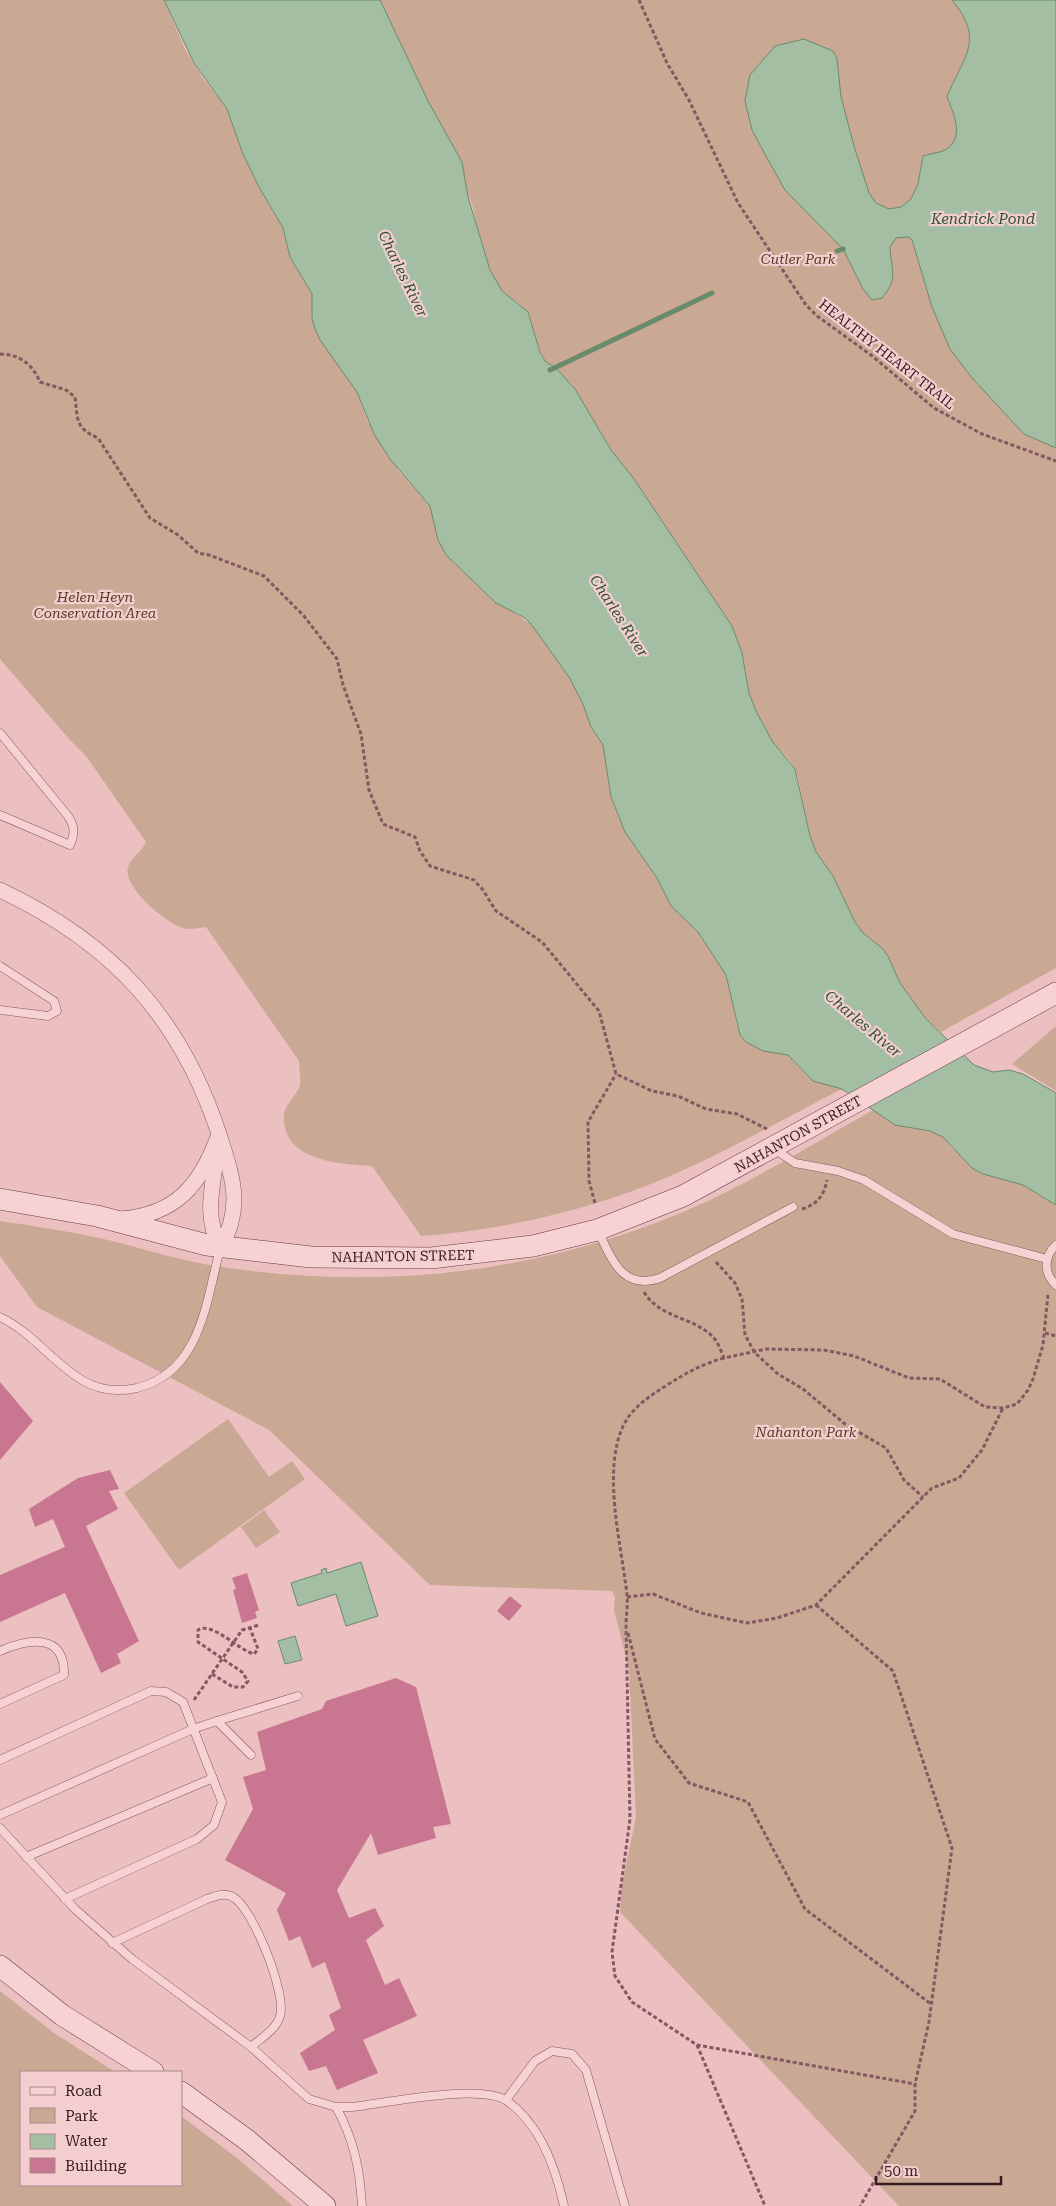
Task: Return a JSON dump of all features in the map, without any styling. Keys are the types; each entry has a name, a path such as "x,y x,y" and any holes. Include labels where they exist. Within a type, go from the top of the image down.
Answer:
{"main road":[{"name":"NAHANTON STREET","path":"0,1199 72,1210 178,1239 220,1247 311,1257 432,1258 512,1250 597,1230 675,1200 779,1145 1056,992"},
{"path":"0,1966 62,2014 151,2071"},
{"path":"182,2093 266,2154 325,2206"}],"street":[{"path":"0,890 42,910 101,952 131,980 161,1018 190,1063 206,1098 232,1173 234,1188 230,1225 220,1247"},
{"path":"113,1220 144,1215 179,1199 201,1175 219,1134"},
{"path":"219,1134 210,1220 220,1247"}],"lane":[{"path":"0,733 68,816 74,827 74,837 70,845 0,815"},
{"path":"0,966 54,1001 56,1011 48,1016 0,1010"},
{"path":"779,1145 783,1157 795,1163 828,1169 864,1180 953,1234 1047,1260"},
{"path":"597,1230 620,1270 630,1279 641,1282 660,1278 793,1207"},
{"path":"1055,1284 1046,1268 1047,1260 1056,1245"},
{"path":"0,1317 23,1330 68,1370 90,1384 111,1390 142,1387 172,1370 192,1347 200,1327 220,1247"},
{"path":"0,1650 20,1643 41,1640 54,1647 64,1663 64,1675 0,1704"},
{"path":"0,1760 151,1691 166,1692 183,1702 222,1802 214,1825 197,1839 65,1899"},
{"path":"0,1815 193,1728 298,1696"},
{"path":"217,1721 251,1755"},
{"path":"26,1858 212,1778"},
{"path":"0,1828 65,1899 112,1943 251,2046 309,2099 336,2106 352,2107 464,2094 491,2096 506,2100 525,2118 543,2142 564,2206"},
{"path":"112,1943 207,1898 221,1894 232,1896 241,1904 272,1963 281,1994 280,2016 276,2024 251,2046"},
{"path":"506,2100 535,2061 552,2051 572,2054 586,2070 625,2206"},
{"path":"336,2106 352,2140 360,2172 362,2206"}],"path":[{"name":"HEALTHY HEART TRAIL","path":"639,0 667,63 689,100 738,203 806,305 817,316 871,355 934,408 982,434 1056,461"},
{"path":"0,354 22,358 34,369 40,382 66,390 75,397 80,426 84,432 98,438 150,518 178,535 198,553 209,555 264,576 304,616 337,659 343,685 361,734 369,790 383,824 415,837 420,851 430,866 474,880 483,890 496,911 542,942 599,1011 616,1074 588,1122 589,1182 595,1203"},
{"path":"616,1074 652,1091 678,1096 706,1109 737,1114 762,1125 779,1145"},
{"path":"793,1207 804,1209 822,1196 828,1169"},
{"path":"709,1252 734,1283 742,1299 745,1335 755,1352 778,1374 803,1389 844,1424 886,1448 904,1480 923,1497"},
{"path":"641,1282 647,1296 659,1307 693,1323 714,1337 724,1358"},
{"path":"915,2084 697,2045 632,2002 615,1976 612,1952 630,1819 627,1596 621,1559 614,1483 617,1444 629,1417 647,1397 698,1365 724,1358 784,1348 824,1350 854,1356 909,1378 940,1379 985,1407 1003,1408 1017,1404 1028,1390 1045,1333 1047,1298 1055,1284"},
{"path":"1045,1333 1056,1336"},
{"path":"627,1596 653,1594 701,1613 747,1623 777,1618 816,1605 932,1488 959,1478 982,1450 1003,1408"},
{"path":"816,1605 893,1672 952,1848 932,2004 915,2084 915,2111 860,2206"},
{"path":"186,1710 242,1630 259,1625"},
{"path":"626,1626 655,1739 690,1783 748,1802 805,1909 932,2004"},
{"path":"212,1674 233,1687 239,1688 248,1682 246,1675 198,1642 196,1636 198,1630 210,1628 249,1653 256,1652 257,1642 250,1628"},
{"path":"697,2045 765,2206"}],"green space":[{"name":"Helen Heyn Conservation Area","path":"0,0 164,0 185,49 202,77 227,109 243,154 259,187 283,228 290,257 312,294 312,318 320,340 357,392 368,422 399,471 430,506 451,560 488,595 531,624 569,677 583,704 591,727 603,745 611,797 618,817 631,841 657,878 671,906 698,932 726,975 737,1026 763,1051 788,1055 807,1076 842,1089 701,1162 634,1190 600,1202 529,1221 457,1233 421,1236 372,1166 343,1164 314,1157 302,1151 292,1142 286,1130 284,1114 300,1085 299,1061 206,927 182,928 166,919 138,894 128,875 128,867 146,842 86,756 0,659"},
{"name":"Cutler Park","path":"380,0 1056,0 1056,968 941,1032 926,1019 900,983 882,948 863,933 855,922 833,876 816,852 810,836 798,777 791,762 772,741 756,711 749,693 742,653 732,626 634,479 611,450 575,389 556,368 545,361 519,304 502,291 490,270 481,246 473,208 451,145 420,87"},
{"path":"1056,1026 1056,1091 1012,1064"},
{"name":"Nahanton Park","path":"873,1110 895,1125 930,1131 943,1137 952,1148 1004,1179 1023,1185 1056,1205 1056,2206 899,2206 620,1912 622,1884 636,1817 629,1669 614,1610 615,1597 612,1591 430,1585 269,1430 37,1307 0,1256 0,1221 95,1237 214,1266 288,1274 346,1277 403,1276 460,1271 517,1262 573,1250 628,1233 683,1212 756,1177"},
{"path":"228,1419 269,1477 292,1461 305,1479 179,1570 124,1493"},
{"path":"264,1510 280,1532 256,1548 241,1527"},
{"path":"0,1991 54,2033 113,2071 20,2071 20,2186 182,2186 182,2117 237,2158 293,2206 0,2206"}],"water":[{"name":"Charles River","path":"164,0 380,0 428,101 462,162 468,197 490,270 502,291 528,312 540,352 545,361 556,368 575,389 611,450 634,479 732,626 742,653 749,693 756,711 772,741 795,769 810,836 816,852 833,876 855,922 863,933 882,948 888,956 900,983 926,1019 974,1065 993,1072 1009,1070 1023,1074 1056,1093 1056,1205 1023,1185 983,1174 972,1168 943,1137 930,1131 895,1125 842,1089 813,1081 788,1055 763,1051 746,1042 740,1035 726,975 698,932 671,906 657,878 625,832 611,797 603,745 591,727 583,704 569,677 525,618 496,603 446,555 438,540 430,506 390,459 374,434 357,392 320,340 312,318 312,294 290,257 283,228 259,187 243,154 227,109 194,63"},
{"name":"Kendrick Pond","path":"952,0 1056,0 1056,448 1024,434 972,378 950,349 932,307 912,240 909,237 896,238 890,247 893,274 891,285 882,298 872,300 863,289 843,249 785,190 752,130 745,101 750,75 775,46 804,39 833,51 837,59 841,97 869,193 876,203 889,209 901,207 911,199 918,184 923,156 943,151 950,146 956,134 955,119 947,97 965,59 970,38 968,27 962,14"},
{"path":"361,1562 378,1616 346,1626 336,1594 298,1606 291,1583 322,1573 321,1570 326,1568 327,1573"},
{"path":"295,1636 302,1660 285,1664 278,1641"}],"building":[{"path":"0,1382 33,1421 0,1460"},
{"path":"110,1470 119,1489 109,1491 118,1509 86,1526 139,1641 117,1654 121,1663 101,1673 65,1593 0,1622 0,1575 65,1547 53,1519 35,1527 29,1509 78,1478"},
{"path":"247,1573 259,1610 255,1612 257,1618 242,1623 233,1590 236,1589 232,1578"},
{"path":"510,1596 522,1606 509,1621 497,1611"},
{"path":"396,1678 416,1687 451,1824 433,1827 436,1838 378,1855 371,1833 337,1890 349,1918 375,1908 384,1926 366,1940 385,1985 399,1978 417,2016 363,2040 378,2073 337,2090 326,2066 309,2071 300,2053 335,2030 329,2015 341,2008 325,1962 312,1968 300,1936 289,1941 277,1910 286,1893 225,1860 253,1809 243,1777 266,1770 257,1732 322,1709 326,1701"}],"waterway":[{"path":"837,251 843,249"},
{"path":"550,370 712,293"}]}
